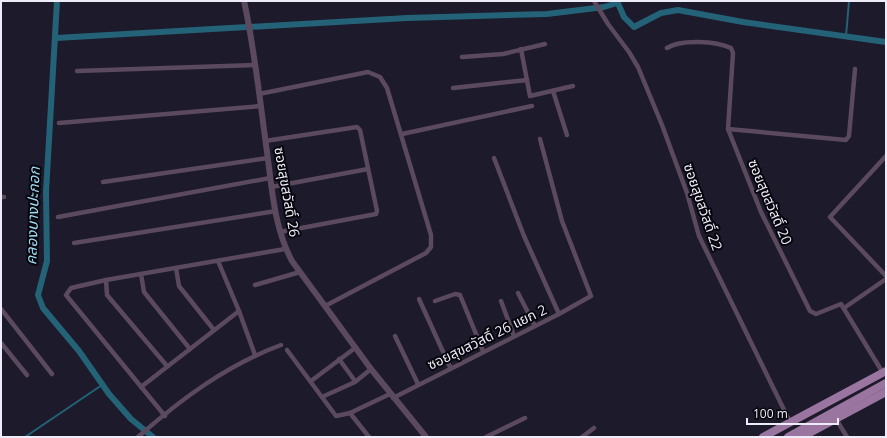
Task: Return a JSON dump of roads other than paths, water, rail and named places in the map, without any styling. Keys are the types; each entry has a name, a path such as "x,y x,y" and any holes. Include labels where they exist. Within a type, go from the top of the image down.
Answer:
{"main road":[{"path":"763,437 884,372"},
{"path":"788,437 886,383"},
{"path":"802,437 886,392"}],"street":[{"name":"ซอยสุขสวัสดิ์ 26","path":"244,1 261,106 271,187 285,249 355,348 426,437"},
{"name":"ซอยสุขสวัสดิ์ 22","path":"594,1 638,67 687,192 701,242 790,422"},
{"name":"ซอยสุขสวัสดิ์ 20","path":"667,48 674,43 690,42 724,44 731,48 733,53 728,129 761,212 810,311 816,314 839,303 844,308"},
{"path":"462,57 503,54 545,44"},
{"path":"521,49 530,96 573,86"},
{"path":"77,71 255,65"},
{"path":"728,129 846,140 849,136 855,69"},
{"path":"259,94 368,72 374,73 380,77 387,88 402,134 431,235 431,247 426,253 325,306"},
{"path":"453,88 527,80"},
{"path":"553,91 567,135"},
{"path":"59,123 261,106"},
{"path":"402,134 532,106"},
{"path":"265,142 357,127 360,130 377,211 376,214 280,232"},
{"name":"ซอยสุขสวัสดิ์ 26 แยก 2","path":"350,413 418,384 560,314 591,296 562,221 540,139"},
{"path":"886,156 830,217 886,276"},
{"path":"103,182 268,158"},
{"path":"494,158 524,236 560,314"},
{"path":"271,187 368,169"},
{"path":"58,217 270,178"},
{"path":"74,243 276,211"},
{"path":"165,416 66,295 71,288 106,280 285,249"},
{"path":"218,261 240,311 255,355"},
{"path":"176,268 179,286 214,330"},
{"path":"255,285 300,272"},
{"path":"141,274 144,292 190,349"},
{"path":"884,372 844,308 886,279"},
{"path":"106,280 108,295 167,366"},
{"path":"518,293 535,326"},
{"path":"435,301 455,294 460,295 483,351"},
{"path":"419,299 450,368"},
{"path":"501,301 514,336"},
{"path":"1,309 52,374"},
{"path":"141,388 167,366 240,311"},
{"path":"395,336 418,384"},
{"path":"1,343 28,375"},
{"path":"138,437 211,379 255,355 281,345"},
{"path":"311,381 355,348"},
{"path":"287,350 336,416 350,413 368,437"},
{"path":"339,359 355,381"},
{"path":"322,397 355,381 371,369"},
{"path":"486,437 525,418"},
{"path":"836,419 847,437"},
{"path":"582,437 594,428"}],"waterway":[{"name":"คลองบางปะกอก","path":"57,1 46,192 47,261 38,295 43,308 79,351 109,394 131,419 153,437"},
{"path":"617,1 624,17 634,27 661,13 678,10 743,22 886,42"},
{"path":"846,36 849,1"},
{"path":"56,38 407,18 547,14 604,7 617,3"},
{"path":"25,437 102,385"}]}
